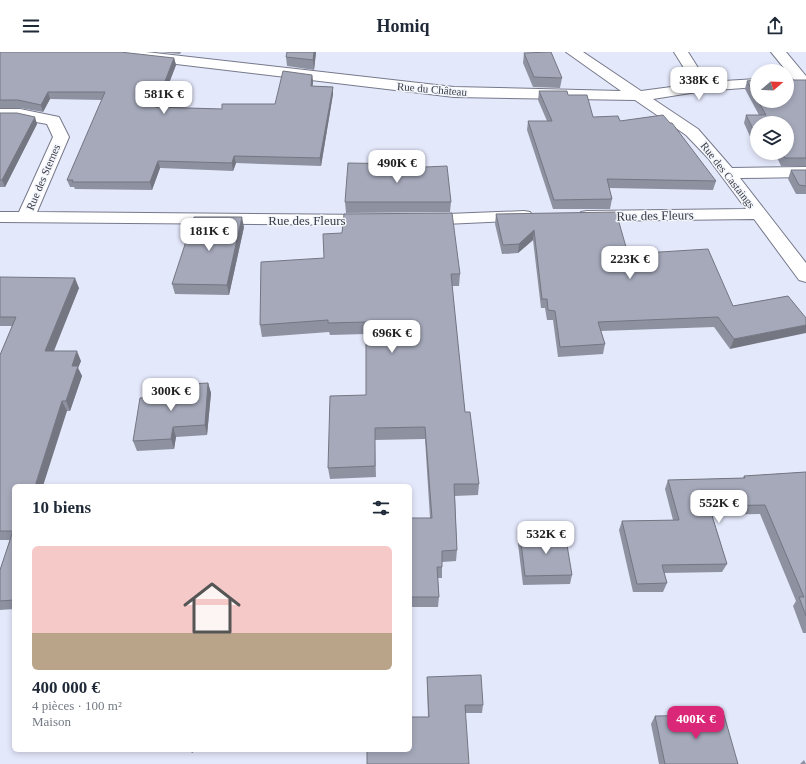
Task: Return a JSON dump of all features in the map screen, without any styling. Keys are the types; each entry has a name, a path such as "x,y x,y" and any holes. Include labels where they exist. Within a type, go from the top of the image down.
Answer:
{"street":[{"name":"Rue du Château","path":"109,52 454,92 640,96 703,87 750,84"},
{"name":"Rue des Castaings","path":"573,52 692,132 727,173 806,276"},
{"path":"681,52 703,87"},
{"path":"778,52 804,82"},
{"name":"Rue des Sternes","path":"0,114 20,114 53,120 61,137 26,217"},
{"path":"727,173 806,172"},
{"name":"Rue des Fleurs","path":"572,216 758,214"},
{"name":"Rue des Fleurs","path":"0,217 400,220 541,216"}],"building":[{"path":"0,52 120,52 174,58 155,107 222,109 222,104 275,104 283,71 312,75 311,86 333,87 320,158 234,156 232,163 158,161 150,182 72,182 73,180 67,180 105,92 48,92 41,105 18,100 0,100"},
{"path":"287,52 314,52 313,60 286,57"},
{"path":"551,52 562,78 534,77 524,53"},
{"path":"794,80 806,80 806,158 794,158 794,116 750,116 750,123 746,115 766,115 762,108 794,108"},
{"path":"539,91 567,91 568,95 587,95 593,117 618,116 620,121 663,115 670,123 672,123 716,181 607,179 612,199 554,200 528,121 552,121"},
{"path":"0,113 17,113 35,117 2,180 0,180"},
{"path":"348,163 403,164 403,168 447,166 451,202 345,202"},
{"path":"791,170 806,170 806,186 799,185"},
{"path":"616,212 628,254 708,249 733,306 788,296 806,318 806,325 734,339 718,317 598,322 605,344 560,347 555,311 548,310 547,299 542,299 534,230 519,244 503,245 496,214"},
{"path":"452,213 460,274 451,274 465,412 470,412 479,484 454,484 457,550 442,551 442,567 437,567 439,597 412,597 412,518 432,518 425,427 375,428 375,466 328,468 330,396 366,395 366,322 328,323 328,320 260,325 261,262 324,258 323,234 342,233 344,214"},
{"path":"194,217 242,217 227,285 172,284"},
{"path":"0,277 75,278 45,351 77,351 72,366 78,366 66,401 62,401 36,484 12,484 12,531 0,531 0,355 16,317 0,317"},
{"path":"208,383 205,425 173,427 171,439 133,441 140,398 168,396 169,385"},
{"path":"806,472 806,616 799,597 804,597 765,505 709,506 727,564 662,565 667,583 637,584 622,521 679,520 668,480 745,478 744,476"},
{"path":"565,533 572,575 525,576 520,534"},
{"path":"12,534 12,600 0,601 0,570"},
{"path":"481,675 483,705 465,705 469,764 367,764 367,752 412,752 412,717 429,717 427,677"},
{"path":"724,715 738,764 665,764 655,716"}]}
